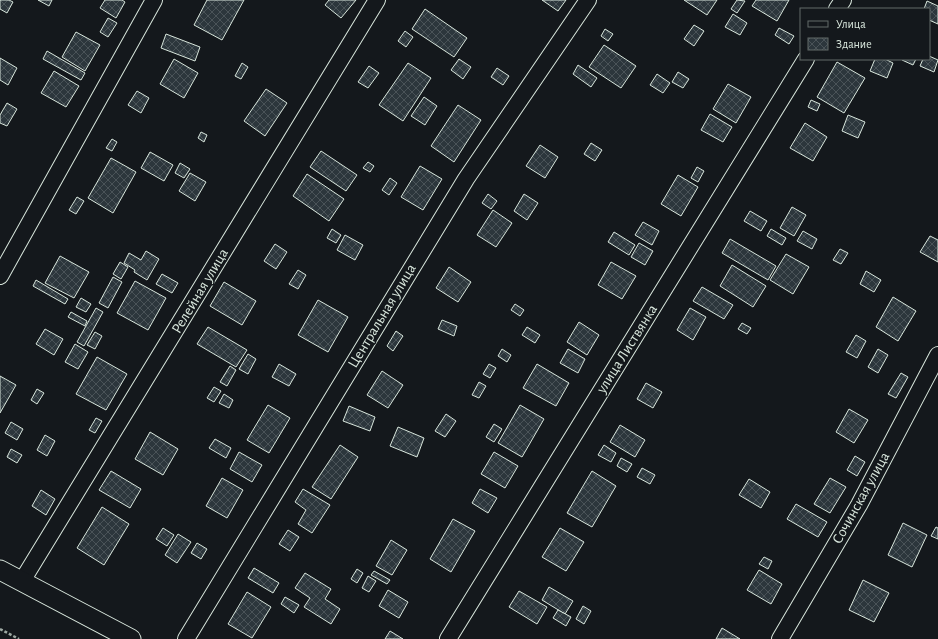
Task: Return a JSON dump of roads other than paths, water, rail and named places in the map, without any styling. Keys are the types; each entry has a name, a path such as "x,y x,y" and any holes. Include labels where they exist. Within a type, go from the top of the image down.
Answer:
{"street":[{"path":"0,276 154,0"},
{"name":"Релейная улица","path":"22,581 377,0"},
{"name":"Центральная улица","path":"186,639 466,179 588,0"},
{"name":"улица Листвянка","path":"448,639 805,60"},
{"name":"Сочинская улица","path":"780,639 859,505 938,355"},
{"path":"0,570 131,639"}]}
